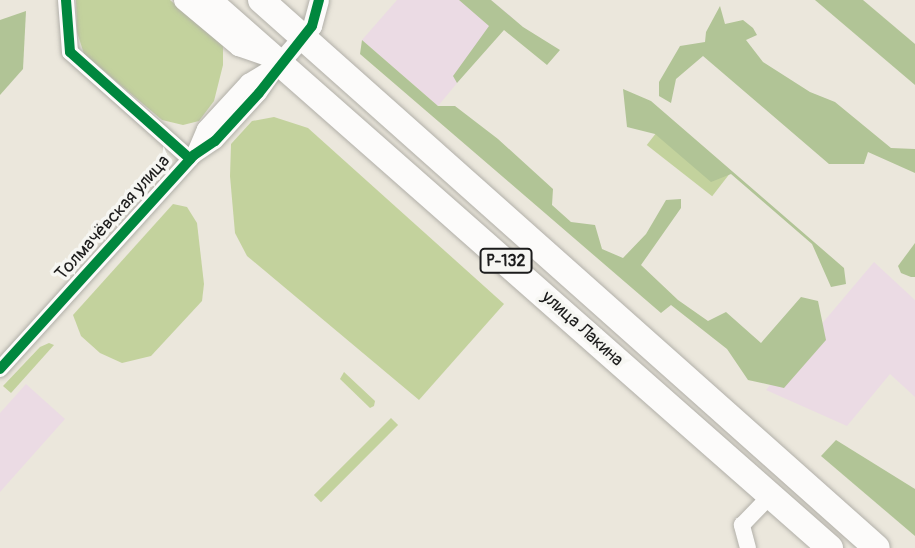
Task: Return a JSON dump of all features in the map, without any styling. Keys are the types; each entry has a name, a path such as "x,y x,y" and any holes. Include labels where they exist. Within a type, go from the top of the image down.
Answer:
{"highway":[{"name":"улица Лакина","path":"208,0 281,61 830,548"},
{"name":"улица Лакина","path":"261,0 877,548"}],"street":[{"path":"66,0 70,52 192,157"},
{"path":"183,0 238,46 281,61 312,26 319,0"},
{"name":"Толмачёвская улица","path":"0,369 192,157 215,141 258,93 281,61"},
{"path":"748,548 742,525 770,496"}],"shaded area":[{"path":"397,0 491,0 512,17 438,106 362,40"},
{"path":"874,262 915,300 915,397 890,374 847,426 766,390"},
{"path":"26,384 65,419 0,492 0,413"}],"green space":[{"path":"76,0 170,0 223,46 223,65 214,101 199,121 183,125 162,120 84,54 77,32"},
{"path":"459,0 491,0 523,27 560,50 547,65 504,30 457,83 453,76 489,26"},
{"path":"815,0 863,0 915,44 915,85"},
{"path":"720,6 725,24 743,20 753,28 757,35 746,40 763,62 810,92 835,102 891,148 915,149 915,173 868,152 864,164 829,164 703,56 676,79 671,103 659,96 659,82 680,46 705,42 706,32"},
{"path":"26,11 23,69 0,95 0,20"},
{"path":"362,40 438,106 455,106 498,139 553,189 552,205 571,222 595,225 602,249 623,258 646,234 666,200 681,199 681,208 641,265 678,300 708,321 726,312 761,343 801,297 818,301 826,340 784,388 748,380 727,349 671,305 661,313 360,54"},
{"path":"623,89 651,101 844,268 846,284 831,287 812,244 731,174 711,182 655,134 627,127"},
{"path":"274,117 308,128 504,304 419,400 247,256 235,233 230,176 231,144 252,121"},
{"path":"664,123 729,174 712,196 647,145"},
{"path":"173,204 187,207 197,223 204,284 202,301 151,356 122,363 100,353 81,336 73,315"},
{"path":"915,243 915,277 911,277 901,273 898,266"},
{"path":"49,343 54,345 11,393 3,386 40,347"},
{"path":"344,372 375,401 374,406 370,408 340,379"},
{"path":"391,418 398,425 321,502 314,495"},
{"path":"836,440 915,489 915,536 821,456"}],"cycle path":[{"path":"66,0 70,52 190,159"},
{"path":"0,369 194,155 215,141 259,93 312,26 319,0"}]}
